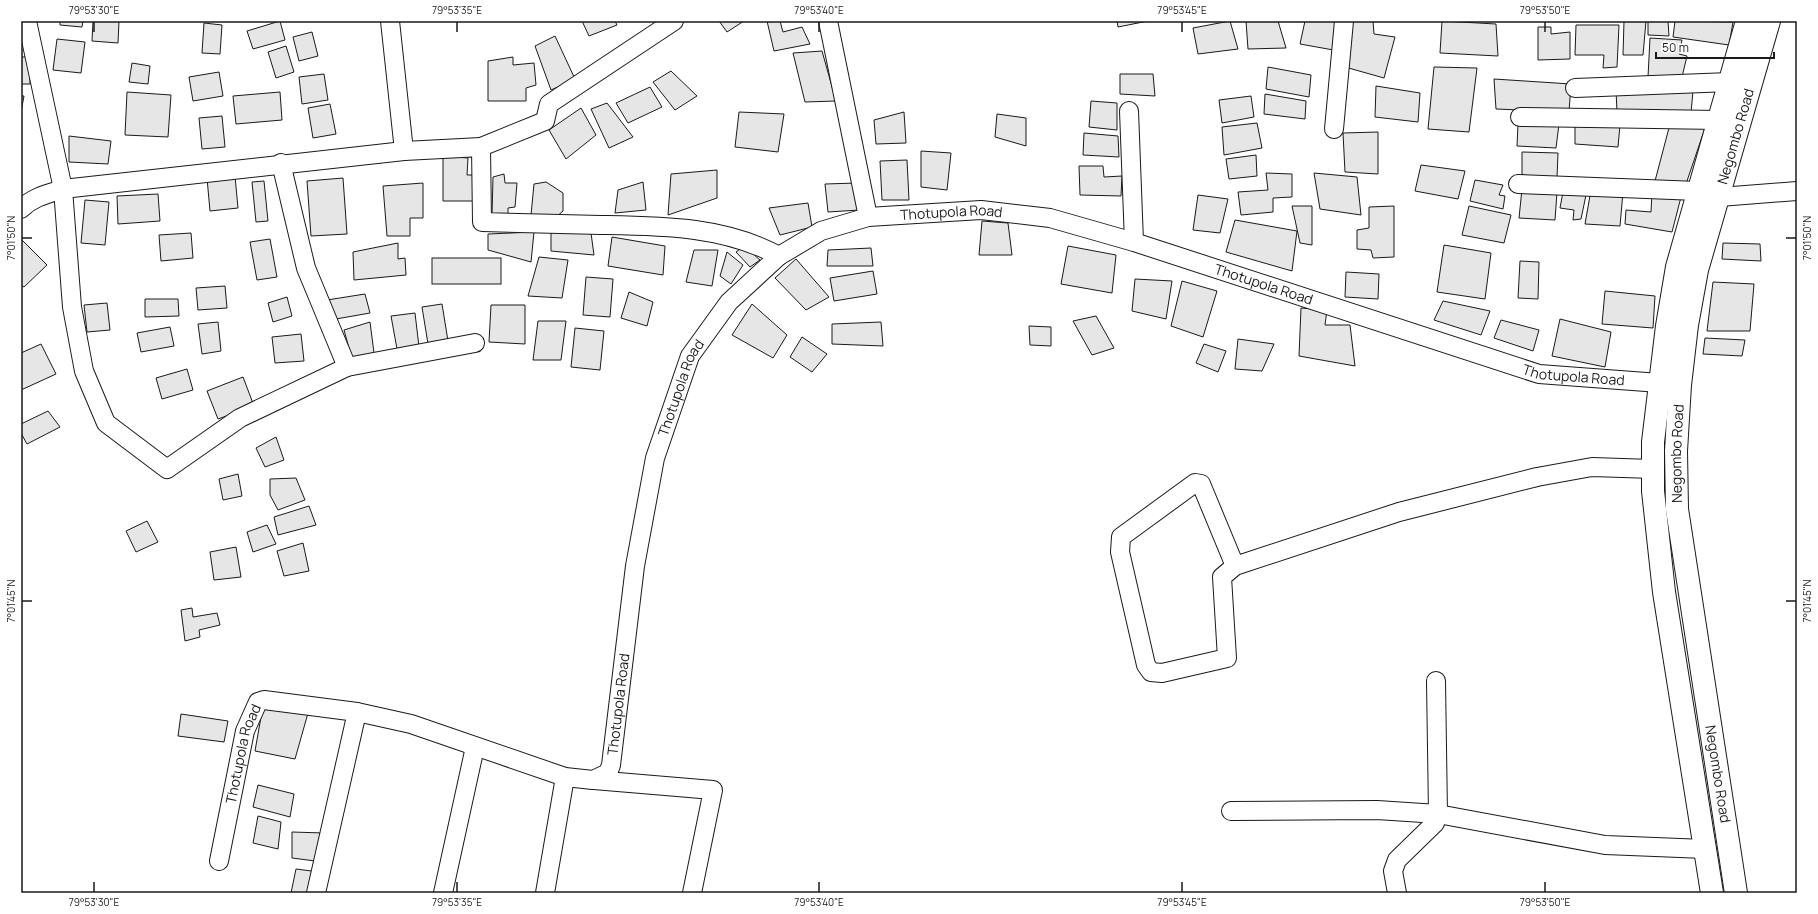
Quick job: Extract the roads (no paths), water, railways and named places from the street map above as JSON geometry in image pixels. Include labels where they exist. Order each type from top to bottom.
[{"type":"highway","name":"Negombo Road","points":[[1712,893],[1664,592],[1656,525],[1653,442],[1687,325],[1697,270],[1704,196],[1719,120],[1747,21]]},
{"type":"highway","name":"Negombo Road","points":[[1704,196],[1769,21]]},
{"type":"highway","name":"Negombo Road","points":[[1670,384],[1676,451],[1677,509],[1736,893]]},
{"type":"street","points":[[27,21],[63,189],[72,307],[84,371],[106,423],[167,469],[240,418],[347,367],[475,343]]},
{"type":"street","points":[[390,21],[404,151]]},
{"type":"street","points":[[21,209],[29,201],[41,195],[63,189],[281,163],[404,151],[481,147],[545,121],[549,104],[674,21]]},
{"type":"street","points":[[829,21],[868,217]]},
{"type":"street","points":[[1334,129],[1344,21]]},
{"type":"street","points":[[1575,88],[1730,82]]},
{"type":"street","points":[[1129,111],[1134,242]]},
{"type":"street","points":[[1520,117],[1719,120]]},
{"type":"street","points":[[481,147],[482,222],[655,226],[708,231],[758,244],[779,256]]},
{"type":"street","points":[[281,163],[306,268],[347,367]]},
{"type":"street","points":[[1518,184],[1704,196],[1797,191]]},
{"type":"street","name":"Thotupola Road","points":[[593,780],[608,773],[611,765],[635,566],[655,458],[690,356],[729,302],[779,256],[821,231],[868,217],[981,210],[1050,218],[1134,242],[1539,374],[1670,384]]},
{"type":"street","points":[[1235,566],[1201,484],[1196,483],[1121,537],[1120,552],[1146,665],[1151,672],[1162,673],[1227,658],[1222,576],[1235,566],[1399,512],[1537,477],[1592,467],[1653,469]]},
{"type":"street","points":[[1397,893],[1393,871],[1397,860],[1435,823],[1438,814],[1436,681]]},
{"type":"street","name":"Thotupola Road","points":[[219,861],[245,732],[258,702],[264,700],[356,712],[411,724],[565,778],[714,790],[692,893]]},
{"type":"street","points":[[316,893],[356,712]]},
{"type":"street","points":[[443,893],[475,747]]},
{"type":"street","points":[[545,893],[565,778]]},
{"type":"street","points":[[1231,811],[1377,810],[1438,814],[1605,845],[1705,849]]}]
